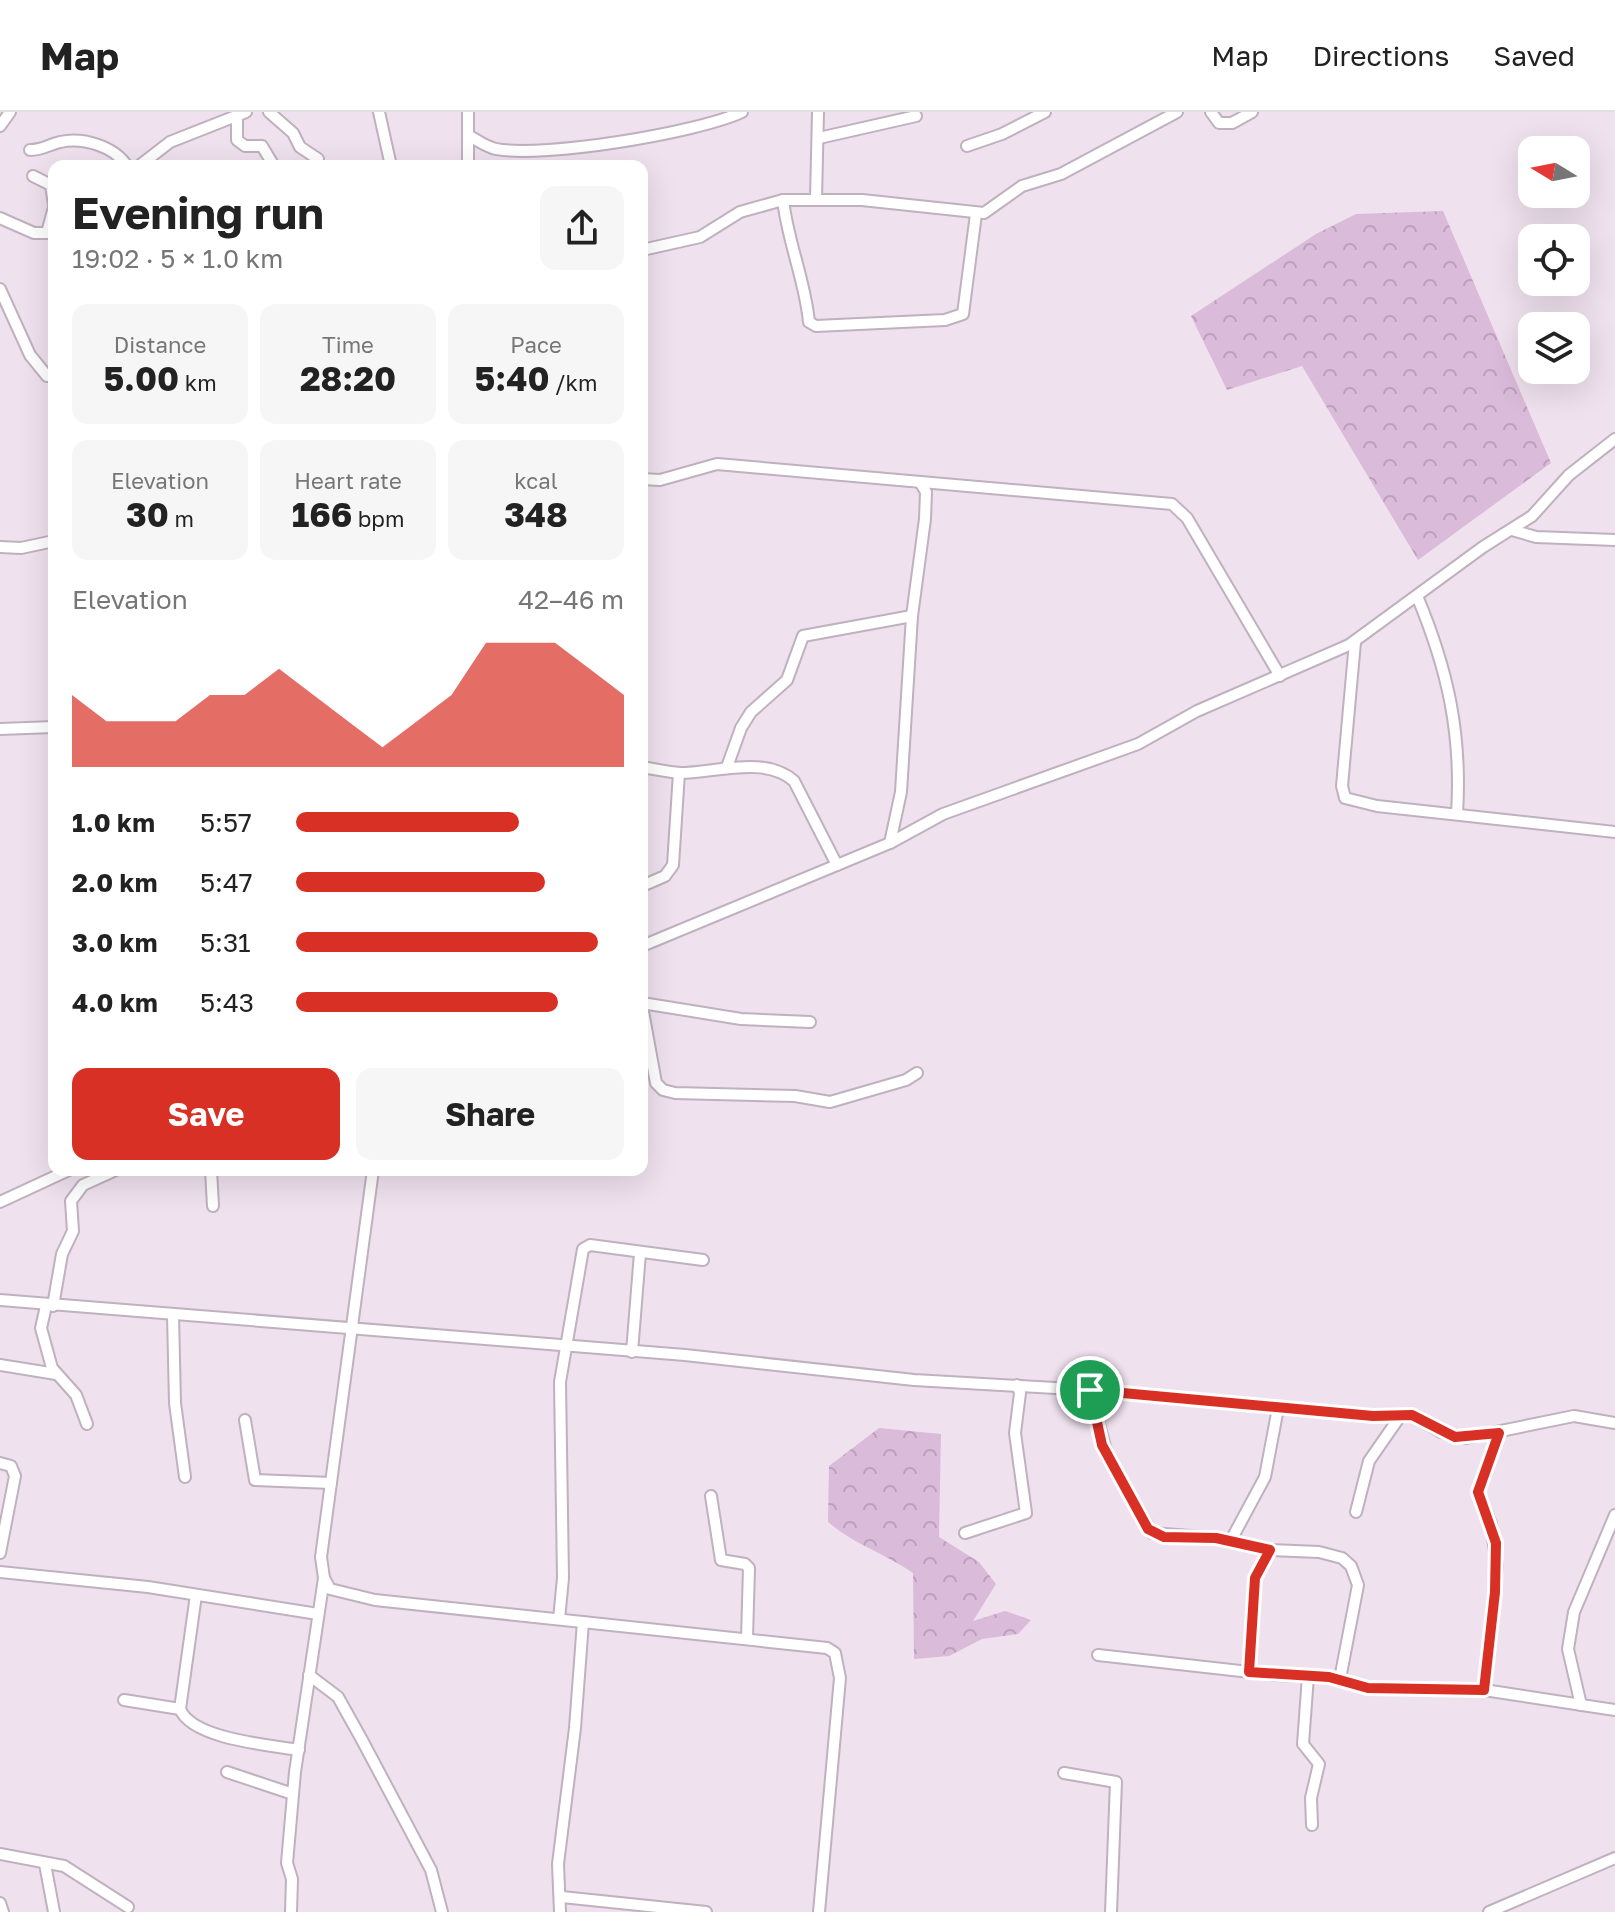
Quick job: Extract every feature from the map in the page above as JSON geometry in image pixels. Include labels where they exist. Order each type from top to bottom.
[{"type":"street","points":[[0,126],[10,112]]},
{"type":"street","points":[[269,112],[293,133],[300,147],[318,159]]},
{"type":"street","points":[[379,112],[390,160]]},
{"type":"street","points":[[468,112],[468,160]]},
{"type":"street","points":[[468,135],[496,149],[573,146],[681,131],[742,112]]},
{"type":"street","points":[[816,199],[818,112]]},
{"type":"street","points":[[967,146],[1002,134],[1045,112]]},
{"type":"street","points":[[648,249],[700,237],[740,212],[783,200],[862,200],[976,214],[990,209],[1022,186],[1061,174],[1177,112]]},
{"type":"street","points":[[1211,112],[1223,124],[1252,112]]},
{"type":"street","points":[[147,160],[170,142],[242,115]]},
{"type":"street","points":[[242,115],[237,140],[245,146],[262,146],[270,160]]},
{"type":"street","points":[[819,138],[916,116]]},
{"type":"street","points":[[30,150],[43,150],[61,142],[79,142],[110,148],[123,160]]},
{"type":"street","points":[[33,176],[48,184]]},
{"type":"street","points":[[783,200],[789,244],[801,277],[809,322],[816,326],[945,320],[963,314],[976,214]]},
{"type":"street","points":[[0,218],[34,233],[48,233]]},
{"type":"street","points":[[0,289],[30,355],[47,376]]},
{"type":"street","points":[[648,944],[890,843],[943,814],[1138,744],[1197,711],[1355,642],[1483,547],[1512,530],[1549,500],[1569,475],[1615,439]]},
{"type":"street","points":[[648,479],[660,480],[717,464],[1172,504],[1187,518],[1280,676]]},
{"type":"street","points":[[890,843],[901,792],[912,616],[926,500],[920,482]]},
{"type":"street","points":[[1512,530],[1536,537],[1615,540]]},
{"type":"street","points":[[0,547],[21,548],[48,542]]},
{"type":"street","points":[[1417,596],[1435,638],[1455,715],[1457,814]]},
{"type":"street","points":[[727,767],[741,728],[751,712],[787,680],[803,636],[912,616]]},
{"type":"street","points":[[1355,642],[1342,794],[1351,802],[1615,832]]},
{"type":"street","points":[[0,729],[48,727]]},
{"type":"street","points":[[648,768],[679,773],[727,767],[771,771],[790,778],[837,865]]},
{"type":"street","points":[[648,883],[665,876],[673,865],[679,773]]},
{"type":"street","points":[[648,1005],[741,1019],[810,1022]]},
{"type":"street","points":[[648,1038],[656,1083],[663,1090],[675,1093],[795,1096],[830,1102],[906,1080],[917,1073]]},
{"type":"street","points":[[0,1202],[56,1176]]},
{"type":"street","points":[[87,1424],[76,1395],[56,1374],[41,1332],[62,1254],[73,1231],[71,1201],[83,1185],[103,1176]]},
{"type":"street","points":[[211,1176],[213,1206]]},
{"type":"street","points":[[291,1912],[292,1879],[287,1863],[293,1794],[324,1578],[321,1557],[372,1176]]},
{"type":"street","points":[[559,1619],[563,1578],[558,1419],[583,1249],[590,1245],[703,1260]]},
{"type":"street","points":[[632,1352],[640,1253]]},
{"type":"street","points":[[0,1300],[632,1352],[914,1380],[1090,1390],[1373,1416],[1401,1415],[1417,1417],[1455,1437],[1499,1433],[1574,1416],[1615,1423]]},
{"type":"street","points":[[173,1315],[175,1403],[185,1477]]},
{"type":"street","points":[[0,1365],[56,1374]]},
{"type":"street","points":[[965,1533],[1026,1513],[1015,1433],[1020,1393],[1017,1385]]},
{"type":"street","points":[[1090,1390],[1102,1445],[1148,1529],[1164,1537],[1216,1538],[1270,1550],[1337,1555],[1355,1574],[1357,1594],[1340,1679]]},
{"type":"street","points":[[1230,1542],[1265,1477],[1278,1408]]},
{"type":"street","points":[[1356,1512],[1369,1461],[1401,1415]]},
{"type":"street","points":[[245,1420],[255,1480],[331,1483]]},
{"type":"street","points":[[1484,1690],[1493,1619],[1496,1543],[1478,1492],[1499,1433]]},
{"type":"street","points":[[0,1463],[11,1466],[15,1476],[0,1553]]},
{"type":"street","points":[[711,1496],[721,1560],[745,1564],[749,1568],[747,1638]]},
{"type":"street","points":[[1581,1705],[1568,1649],[1574,1612],[1615,1515]]},
{"type":"street","points":[[1249,1672],[1255,1578],[1270,1550]]},
{"type":"street","points":[[0,1572],[196,1595],[318,1614]]},
{"type":"street","points":[[324,1578],[330,1589],[351,1596],[747,1638],[827,1648],[835,1653],[840,1663],[819,1912]]},
{"type":"street","points":[[196,1595],[180,1709],[183,1717],[197,1727],[239,1741],[299,1750]]},
{"type":"street","points":[[560,1912],[562,1897],[558,1864],[575,1728],[583,1622]]},
{"type":"street","points":[[1098,1655],[1340,1679],[1368,1688],[1484,1690],[1615,1710]]},
{"type":"street","points":[[309,1675],[338,1697],[431,1870],[442,1912]]},
{"type":"street","points":[[1308,1676],[1303,1744],[1319,1764],[1311,1798],[1312,1825]]},
{"type":"street","points":[[124,1700],[180,1709]]},
{"type":"street","points":[[227,1772],[293,1794]]},
{"type":"street","points":[[1064,1773],[1116,1782],[1111,1912]]},
{"type":"street","points":[[0,1854],[64,1866],[128,1907]]},
{"type":"street","points":[[1489,1912],[1615,1858]]},
{"type":"street","points":[[45,1864],[54,1912]]},
{"type":"street","points":[[562,1897],[706,1912]]},
{"type":"street","points":[[0,1903],[3,1912]]},
{"type":"green space","points":[[1443,211],[1551,463],[1418,560],[1302,366],[1227,390],[1191,316],[1316,234],[1356,214]]},
{"type":"green space","points":[[879,1428],[941,1434],[939,1537],[979,1562],[996,1584],[973,1621],[1005,1611],[1031,1620],[1018,1634],[982,1639],[949,1656],[914,1659],[913,1573],[848,1537],[828,1522],[829,1466]]},
{"type":"route","points":[[1090,1390],[1290,1410],[1383,1417],[1407,1415],[1455,1437],[1483,1437],[1499,1433],[1478,1492],[1496,1543],[1497,1565],[1484,1690],[1368,1688],[1329,1677],[1249,1672],[1255,1616],[1255,1578],[1270,1550],[1216,1538],[1164,1537],[1152,1533],[1102,1445],[1090,1390]]}]
